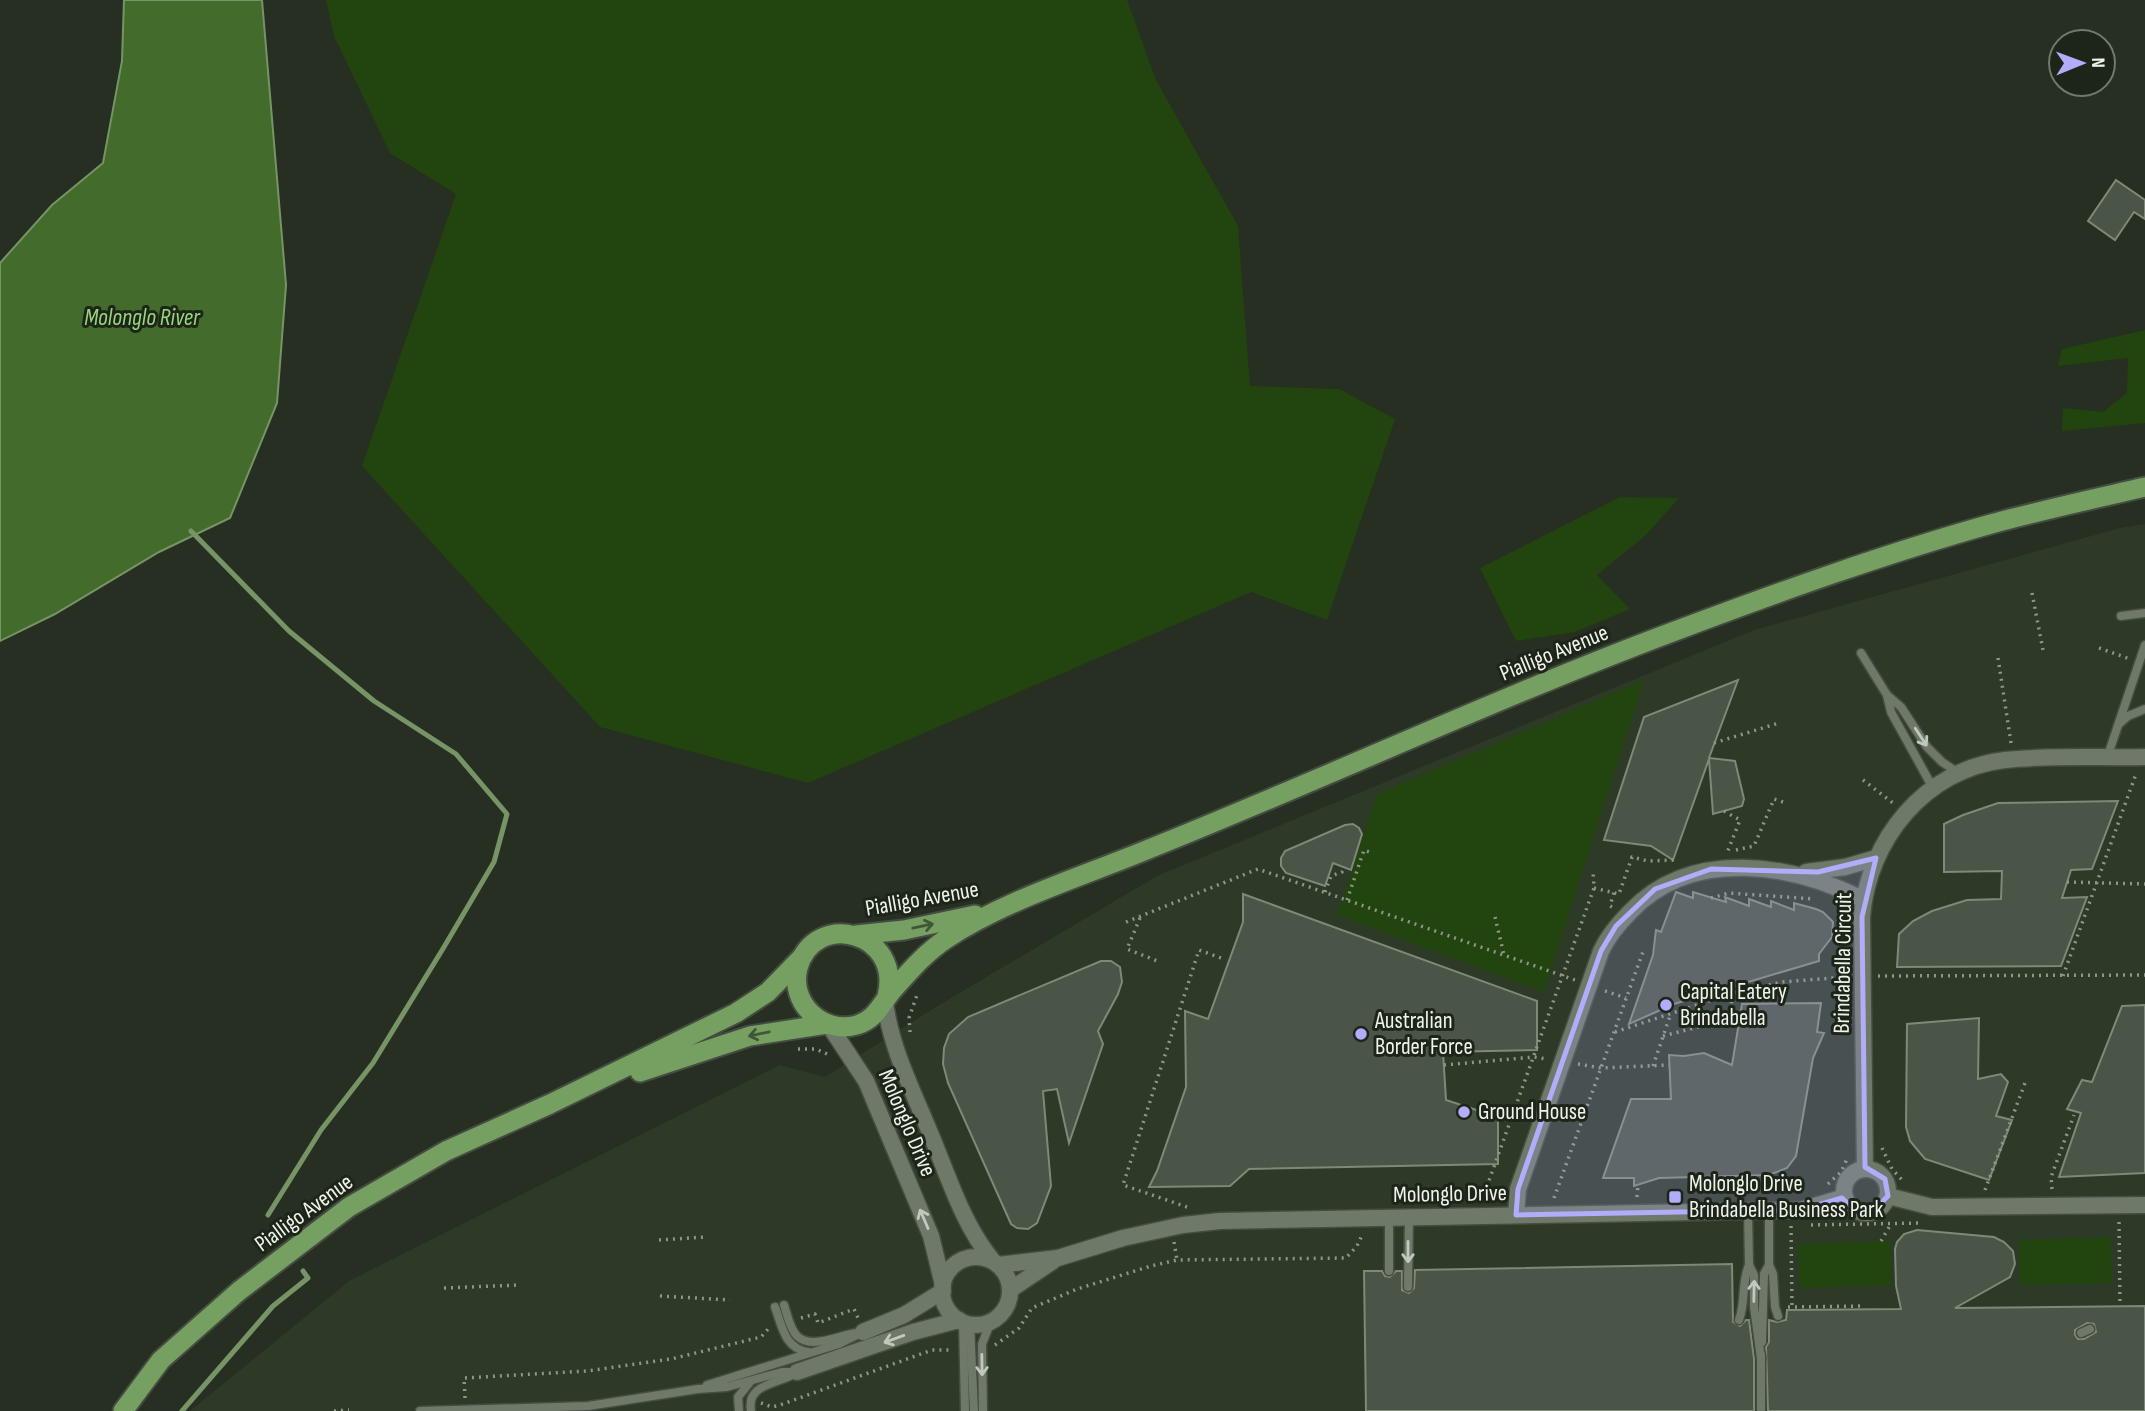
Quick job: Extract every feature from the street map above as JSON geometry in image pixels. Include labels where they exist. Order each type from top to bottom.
[{"type":"main road","name":"Pialligo Avenue","points":[[886,999],[935,946],[997,910],[1541,685],[1697,623],[1898,552],[1992,524],[2145,487]]},
{"type":"main road","name":"Pialligo Avenue","points":[[856,935],[904,930],[997,910]]},
{"type":"main road","points":[[856,935],[873,944],[885,959],[890,977],[886,999],[865,1022],[848,1027],[828,1024],[807,1009],[799,994],[798,969],[805,954],[811,946],[828,936],[856,935]]},
{"type":"main road","name":"Pialligo Avenue","points":[[123,1411],[161,1360],[239,1291],[349,1207],[446,1151],[550,1104],[744,1008],[776,985],[805,954]]},
{"type":"main road","name":"Pialligo Avenue","points":[[550,1104],[742,1038],[828,1024]]},
{"type":"street","name":"Brindabella Circuit","points":[[1865,1169],[1864,900],[1877,858],[1897,822],[1910,806],[1933,788],[1960,774],[2003,760],[2107,758],[2141,764]]},
{"type":"street","points":[[1516,1215],[1518,1189],[1589,986],[1606,941],[1628,914],[1655,889],[1685,875],[1711,869],[1739,868],[1793,873],[1830,870],[1877,858]]},
{"type":"street","points":[[1793,873],[1822,881],[1864,900]]},
{"type":"street","name":"Molonglo Drive","points":[[886,999],[890,1032],[903,1046],[965,1219],[981,1247],[996,1263],[1058,1258],[1123,1238],[1183,1225],[1220,1221],[1801,1210],[1845,1197]]},
{"type":"street","name":"Molonglo Drive","points":[[828,1024],[866,1081],[931,1236],[943,1288]]},
{"type":"street","points":[[1865,1169],[1879,1173],[1885,1179],[1888,1196],[1879,1209],[1863,1213],[1855,1210],[1845,1197],[1844,1191],[1847,1180],[1857,1171],[1865,1169]]},
{"type":"street","points":[[1888,1196],[1932,1207],[2145,1205]]},
{"type":"street","points":[[865,1340],[964,1322],[991,1321],[1005,1308],[1010,1290],[1004,1272],[996,1263],[983,1257],[962,1260],[946,1275],[943,1288],[945,1305],[964,1322]]},
{"type":"street","name":"Molonglo Drive","points":[[1010,1290],[1058,1258]]},
{"type":"street","points":[[797,1372],[865,1340],[943,1288]]},
{"type":"lane","points":[[2121,616],[2145,612]]},
{"type":"lane","points":[[2107,758],[2145,645]]},
{"type":"lane","points":[[1861,653],[1887,695],[1901,707],[1932,753],[1960,774]]},
{"type":"lane","points":[[1887,695],[1891,712],[1933,788]]},
{"type":"lane","points":[[2118,725],[2128,716],[2145,709]]},
{"type":"lane","points":[[1739,1320],[1744,1307],[1745,1275],[1749,1265],[1748,1211]]},
{"type":"lane","points":[[1769,1211],[1769,1265],[1773,1274],[1778,1316]]},
{"type":"lane","points":[[1408,1287],[1409,1217]]},
{"type":"lane","points":[[1389,1218],[1389,1271]]},
{"type":"lane","points":[[1749,1265],[1754,1275],[1754,1307],[1761,1359]]},
{"type":"lane","points":[[1761,1411],[1764,1274],[1769,1265]]},
{"type":"lane","points":[[780,1306],[788,1341],[796,1349],[817,1351]]},
{"type":"lane","points":[[983,1411],[982,1348],[991,1321]]},
{"type":"lane","points":[[964,1322],[965,1411]]},
{"type":"lane","points":[[964,1322],[974,1411]]},
{"type":"lane","points":[[785,1323],[796,1335],[813,1342],[865,1340]]},
{"type":"lane","points":[[698,1389],[817,1351],[865,1340]]},
{"type":"lane","points":[[421,1411],[588,1406],[727,1387],[782,1372],[797,1372]]},
{"type":"lane","points":[[750,1407],[752,1395],[758,1388],[784,1380],[797,1372]]},
{"type":"lane","points":[[739,1411],[738,1397],[755,1379]]},
{"type":"path","points":[[2032,593],[2043,650]]},
{"type":"path","points":[[2099,648],[2139,662]]},
{"type":"path","points":[[1998,657],[2012,748]]},
{"type":"path","points":[[1714,743],[1779,723]]},
{"type":"path","points":[[2063,976],[2141,764]]},
{"type":"path","points":[[1863,780],[1895,805],[1901,799]]},
{"type":"path","points":[[1753,856],[1754,846],[1774,799],[1786,803]]},
{"type":"path","points":[[1717,854],[1754,846]]},
{"type":"path","points":[[1347,900],[1364,850],[1372,853]]},
{"type":"path","points":[[1594,888],[1619,894],[1632,857],[1648,861],[1686,860]]},
{"type":"path","points":[[1325,892],[1331,876],[1335,876],[1343,868]]},
{"type":"path","points":[[1126,922],[1258,869],[1626,999]]},
{"type":"path","points":[[1482,1202],[1594,888],[1593,871]]},
{"type":"path","points":[[2067,882],[2145,884]]},
{"type":"path","points":[[1712,898],[1729,893],[1827,900]]},
{"type":"path","points":[[1140,917],[1127,949],[1160,962]]},
{"type":"path","points":[[1495,917],[1503,955]]},
{"type":"path","points":[[1553,1200],[1644,949]]},
{"type":"path","points":[[1189,1208],[1123,1185],[1199,950],[1221,958]]},
{"type":"path","points":[[1615,1032],[1733,993],[1782,982],[1863,976],[2145,975]]},
{"type":"path","points":[[903,1046],[915,997],[921,987]]},
{"type":"path","points":[[1663,1036],[1729,1019],[1733,993]]},
{"type":"path","points":[[1653,1066],[1671,1013]]},
{"type":"path","points":[[795,1049],[816,1049],[834,1057]]},
{"type":"path","points":[[1444,1065],[1534,1057]]},
{"type":"path","points":[[1601,1068],[1669,1065]]},
{"type":"path","points":[[1983,1196],[2025,1083]]},
{"type":"path","points":[[2052,1195],[2051,1177],[2074,1115]]},
{"type":"path","points":[[1880,1138],[1884,1155],[1892,1169],[1909,1185]]},
{"type":"path","points":[[1824,1188],[1841,1172],[1849,1156]]},
{"type":"path","points":[[1637,1199],[1638,1185]]},
{"type":"path","points":[[2119,1220],[2120,1306]]},
{"type":"path","points":[[1881,1241],[1891,1224]]},
{"type":"path","points":[[1791,1226],[1792,1307]]},
{"type":"path","points":[[982,1348],[993,1346],[1010,1336],[1019,1328],[1032,1308],[1106,1279],[1177,1260],[1346,1258],[1357,1246],[1363,1233]]},
{"type":"path","points":[[659,1240],[705,1237]]},
{"type":"path","points":[[444,1288],[519,1285]]},
{"type":"path","points":[[660,1296],[730,1300]]},
{"type":"path","points":[[1775,1307],[1864,1306]]},
{"type":"path","points":[[465,1410],[464,1378],[587,1370],[671,1359],[761,1337],[767,1328],[815,1314],[818,1323],[855,1309],[878,1371]]},
{"type":"path","points":[[750,1407],[757,1402],[770,1406],[780,1405],[932,1350],[963,1349]]},
{"type":"path","points":[[334,1411],[349,1410]]},
{"type":"highlighted area","points":[[1876,858],[1862,917],[1865,1167],[1885,1179],[1888,1196],[1871,1213],[1855,1210],[1842,1198],[1801,1210],[1516,1215],[1518,1189],[1601,951],[1616,926],[1655,889],[1711,869],[1818,872]]},
{"type":"shaded area","points":[[326,0],[1127,0],[1156,80],[1238,226],[1250,386],[1339,389],[1395,419],[1327,620],[1251,592],[808,783],[600,727],[362,466],[456,194],[390,153],[334,36]]},
{"type":"shaded area","points":[[2145,330],[2145,423],[2062,431],[2063,408],[2103,412],[2127,393],[2128,358],[2058,366],[2062,349]]},
{"type":"shaded area","points":[[1620,497],[1679,498],[1646,535],[1597,575],[1630,609],[1575,632],[1516,641],[1480,568]]},
{"type":"shaded area","points":[[2145,524],[2145,1411],[190,1411],[349,1281],[780,1065],[825,1077],[939,1005],[1157,876],[1754,630],[2120,528]]},
{"type":"shaded area","points":[[1644,680],[1544,992],[1337,915],[1377,794]]},
{"type":"shaded area","points":[[2111,1237],[2112,1283],[2020,1285],[2019,1240]]},
{"type":"shaded area","points":[[1890,1241],[1892,1285],[1800,1288],[1798,1244]]},
{"type":"water","name":"Molonglo River","points":[[124,0],[262,0],[286,285],[277,403],[230,518],[159,552],[55,614],[0,641],[0,263],[52,205],[103,163],[122,61]]},
{"type":"building","points":[[2116,180],[2145,200],[2145,219],[2134,212],[2115,240],[2088,221]]},
{"type":"building","points":[[1738,680],[1709,758],[1735,761],[1744,799],[1742,806],[1713,814],[1709,759],[1673,860],[1651,846],[1604,840],[1644,717]]},
{"type":"building","points":[[2118,801],[2092,869],[2071,870],[2062,898],[2087,897],[2061,966],[1897,967],[1899,934],[1913,921],[1932,911],[1967,900],[2001,899],[2002,871],[1944,872],[1944,824],[1998,803]]},
{"type":"building","points":[[1353,824],[1362,834],[1351,870],[1333,863],[1325,886],[1286,873],[1281,866],[1285,851]]},
{"type":"building","points":[[1676,892],[1693,898],[1693,892],[1726,902],[1725,897],[1749,906],[1749,899],[1771,907],[1771,901],[1794,910],[1794,903],[1816,909],[1833,922],[1832,937],[1819,954],[1819,961],[1674,1004],[1629,1024],[1653,955],[1656,930],[1661,932]]},
{"type":"building","name":"Australian Border Force","points":[[1243,894],[1537,1001],[1537,1050],[1443,1052],[1446,1100],[1498,1117],[1498,1164],[1249,1169],[1230,1186],[1149,1187],[1186,1087],[1185,1011],[1208,1019],[1243,922]]},
{"type":"building","points":[[1101,961],[1111,961],[1120,967],[1122,982],[1098,1031],[1103,1044],[1069,1143],[1057,1089],[1043,1091],[1051,1186],[1037,1223],[1028,1229],[1017,1228],[1011,1224],[948,1083],[943,1064],[944,1048],[949,1034],[968,1017]]},
{"type":"building","points":[[1821,1003],[1817,1032],[1824,1033],[1813,1058],[1796,1156],[1787,1168],[1769,1175],[1659,1178],[1634,1186],[1634,1178],[1603,1178],[1631,1099],[1671,1099],[1669,1055],[1704,1053],[1732,1065],[1742,1004]]},
{"type":"building","points":[[2145,1005],[2145,1173],[2059,1177],[2081,1113],[2067,1109],[2082,1080],[2092,1082],[2122,1006]]},
{"type":"building","points":[[1979,1018],[1978,1079],[2001,1074],[2008,1082],[1996,1116],[2012,1120],[1989,1180],[1925,1159],[1910,1141],[1906,1127],[1907,1024]]},
{"type":"building","points":[[1917,1230],[1994,1237],[2013,1251],[2015,1264],[2010,1277],[1955,1308],[2145,1306],[2145,1411],[1768,1411],[1766,1347],[1769,1342],[1769,1320],[1786,1320],[1787,1310],[1901,1309],[1896,1286],[1895,1249],[1904,1234]],"holes":[[[2087,1323],[2094,1324],[2096,1332],[2084,1339],[2078,1339],[2075,1335],[2075,1330]]]},
{"type":"building","points":[[1732,1264],[1733,1322],[1740,1326],[1749,1320],[1754,1359],[1754,1411],[1366,1411],[1364,1271],[1382,1271],[1385,1276],[1390,1277],[1396,1271],[1402,1271],[1402,1290],[1409,1293],[1414,1288],[1415,1270]]},
{"type":"waterway","points":[[191,531],[289,631],[374,701],[456,754],[507,814],[494,862],[444,947],[373,1063],[321,1130],[268,1215]]},
{"type":"waterway","points":[[182,1411],[273,1306],[308,1278],[303,1271]]},
{"type":"place","name":"Capital Eatery Brindabella","points":[[1666,1005]]},
{"type":"place","name":"Australian Border Force","points":[[1361,1034]]},
{"type":"place","name":"Ground House","points":[[1464,1112]]},
{"type":"place","name":"Molonglo Drive Brindabella Business Park","points":[[1675,1197]]}]
